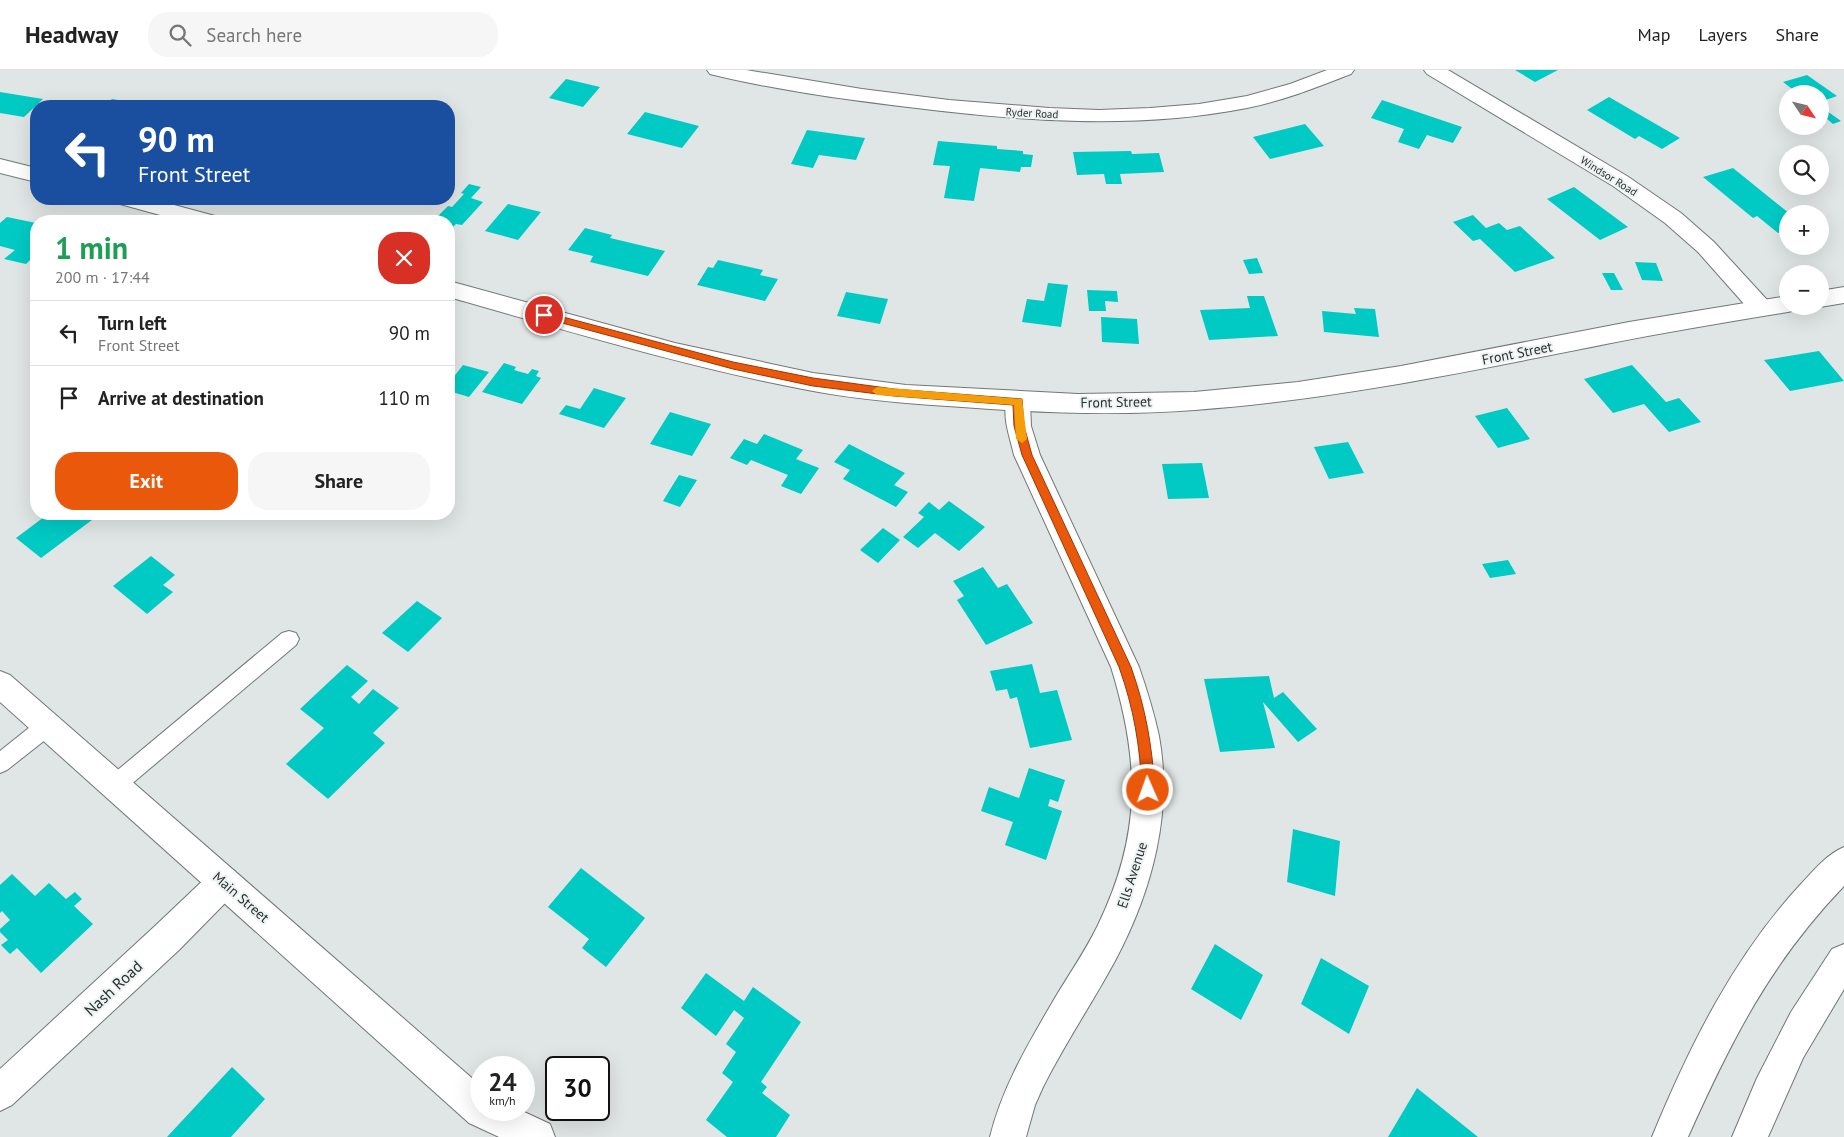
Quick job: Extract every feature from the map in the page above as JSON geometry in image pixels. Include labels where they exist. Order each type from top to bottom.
[{"type":"main road","name":"Ryder Road","points":[[717,70],[797,87],[921,103],[1005,112],[1096,116],[1174,114],[1232,106],[1280,95],[1344,70]]},
{"type":"main road","name":"Windsor Road","points":[[1434,70],[1620,182],[1673,218],[1706,247],[1762,308]]},
{"type":"main road","points":[[0,166],[30,174]]},
{"type":"main road","points":[[149,205],[185,215]]},
{"type":"main road","name":"Front Street","points":[[455,291],[638,341],[794,378],[878,391],[1018,402],[1120,403],[1190,401],[1330,387],[1461,364],[1637,329],[1779,305]]},
{"type":"main road","points":[[1829,298],[1844,295]]},
{"type":"main road","name":"Ells Avenue","points":[[1008,1137],[1024,1089],[1044,1050],[1108,939],[1124,904],[1139,862],[1145,837],[1149,806],[1146,744],[1135,694],[1125,667],[1027,455],[1019,426],[1018,402]]},
{"type":"main road","name":"Main Street","points":[[0,684],[470,1099]]},
{"type":"main road","points":[[1670,1137],[1710,1049],[1751,976],[1793,918],[1844,864]]},
{"type":"main road","name":"Nash Road","points":[[0,1093],[224,882]]},
{"type":"main road","points":[[1750,1137],[1776,1074],[1816,1001],[1844,961]]},
{"type":"main road","name":"Main Street","points":[[490,1121],[502,1137]]},
{"type":"main road","name":"Main Street","points":[[504,1121],[537,1137]]},
{"type":"lane","points":[[115,786],[289,639]]},
{"type":"lane","points":[[0,762],[47,726]]},
{"type":"building","points":[[1515,70],[1558,70],[1535,82]]},
{"type":"building","points":[[1807,75],[1821,85],[1787,85],[1783,82]]},
{"type":"building","points":[[566,79],[600,87],[583,107],[549,98]]},
{"type":"building","points":[[1829,90],[1837,96],[1829,99]]},
{"type":"building","points":[[0,92],[43,99],[30,100],[30,111],[24,117],[0,113]]},
{"type":"building","points":[[1609,97],[1680,138],[1662,149],[1639,136],[1635,139],[1587,110]]},
{"type":"building","points":[[1382,100],[1462,127],[1453,143],[1427,135],[1419,149],[1398,142],[1404,129],[1371,118]]},
{"type":"building","points":[[645,112],[699,126],[682,148],[627,134]]},
{"type":"building","points":[[1829,112],[1841,121],[1833,124],[1829,121]]},
{"type":"building","points":[[1305,124],[1324,146],[1270,159],[1253,137]]},
{"type":"building","points":[[807,130],[865,138],[856,160],[819,155],[813,168],[791,164]]},
{"type":"building","points":[[938,141],[997,146],[997,149],[1023,151],[1023,154],[1033,155],[1031,167],[1021,167],[1020,172],[980,168],[974,201],[944,198],[950,166],[933,165]]},
{"type":"building","points":[[1131,151],[1132,154],[1159,153],[1164,172],[1120,174],[1122,184],[1106,184],[1104,174],[1077,175],[1073,152]]},
{"type":"building","points":[[1733,168],[1779,205],[1779,233],[1757,216],[1753,218],[1703,177]]},
{"type":"building","points":[[469,184],[481,187],[471,198],[483,202],[462,225],[455,225],[455,215],[439,215],[448,206],[452,207],[455,205],[464,194],[461,193]]},
{"type":"building","points":[[1574,187],[1628,227],[1600,240],[1547,199]]},
{"type":"building","points":[[508,204],[541,212],[518,240],[485,231]]},
{"type":"building","points":[[1473,215],[1486,228],[1499,223],[1507,230],[1520,226],[1555,258],[1515,272],[1480,239],[1473,241],[1453,222]]},
{"type":"building","points":[[7,217],[30,222],[30,260],[26,264],[4,259],[15,250],[0,246],[0,223]]},
{"type":"building","points":[[585,228],[612,235],[610,238],[665,251],[648,276],[590,262],[593,256],[568,250]]},
{"type":"building","points":[[1257,258],[1263,273],[1249,274],[1243,260]]},
{"type":"building","points":[[718,260],[763,270],[760,275],[778,279],[765,301],[697,285],[708,267],[713,268]]},
{"type":"building","points":[[1635,262],[1656,263],[1663,281],[1642,280]]},
{"type":"building","points":[[1602,273],[1614,273],[1623,290],[1611,290]]},
{"type":"building","points":[[1048,283],[1068,285],[1061,327],[1022,322],[1027,299],[1044,301]]},
{"type":"building","points":[[1087,290],[1117,291],[1118,302],[1105,301],[1106,311],[1089,311]]},
{"type":"building","points":[[846,292],[888,299],[880,324],[837,316]]},
{"type":"building","points":[[1247,296],[1264,296],[1278,336],[1209,340],[1200,310],[1250,308]]},
{"type":"building","points":[[1354,308],[1375,309],[1379,337],[1324,332],[1322,311],[1356,314]]},
{"type":"building","points":[[1101,317],[1137,319],[1139,344],[1102,342]]},
{"type":"building","points":[[1819,351],[1844,381],[1790,391],[1764,360]]},
{"type":"building","points":[[504,363],[516,367],[514,370],[528,374],[532,369],[539,371],[536,376],[541,378],[522,404],[482,392]]},
{"type":"building","points":[[463,365],[489,372],[469,397],[455,393],[455,375]]},
{"type":"building","points":[[1632,365],[1666,402],[1679,398],[1701,422],[1669,432],[1644,404],[1613,413],[1584,379]]},
{"type":"building","points":[[594,388],[626,398],[604,428],[559,414],[566,405],[580,409]]},
{"type":"building","points":[[1507,408],[1530,439],[1498,448],[1475,416]]},
{"type":"building","points":[[670,412],[711,424],[692,456],[650,444]]},
{"type":"building","points":[[764,434],[803,450],[796,459],[819,468],[801,494],[781,486],[788,475],[751,460],[747,465],[730,458],[744,439],[757,444]]},
{"type":"building","points":[[1348,442],[1364,473],[1329,479],[1314,447]]},
{"type":"building","points":[[849,444],[905,473],[894,485],[908,492],[896,507],[843,479],[850,470],[834,462]]},
{"type":"building","points":[[1202,463],[1209,498],[1168,499],[1162,464]]},
{"type":"building","points":[[679,475],[697,480],[680,507],[663,501]]},
{"type":"building","points":[[949,501],[985,527],[959,551],[935,533],[918,548],[903,537],[924,517],[918,513],[929,502],[939,510]]},
{"type":"building","points":[[40,520],[92,520],[41,558],[16,538]]},
{"type":"building","points":[[883,528],[900,540],[878,563],[860,550]]},
{"type":"building","points":[[151,556],[175,575],[163,585],[173,592],[147,614],[113,586]]},
{"type":"building","points":[[1508,560],[1516,574],[1490,578],[1482,564]]},
{"type":"building","points":[[983,567],[998,588],[1007,584],[1033,623],[986,645],[957,600],[964,596],[953,581]]},
{"type":"building","points":[[417,601],[442,618],[408,652],[382,633]]},
{"type":"building","points":[[1032,664],[1040,693],[1057,690],[1072,740],[1030,748],[1017,697],[1010,699],[1007,689],[996,691],[990,671]]},
{"type":"building","points":[[347,665],[368,681],[351,697],[359,704],[373,689],[399,708],[373,733],[385,743],[328,799],[286,764],[324,728],[300,709]]},
{"type":"building","points":[[1269,676],[1274,698],[1283,692],[1317,729],[1298,742],[1263,702],[1275,748],[1220,752],[1204,679]]},
{"type":"building","points":[[1029,768],[1065,780],[1058,802],[1050,799],[1048,806],[1062,811],[1046,860],[1005,845],[1013,822],[981,811],[989,787],[1019,798]]},
{"type":"building","points":[[1293,829],[1340,841],[1335,896],[1287,882]]},
{"type":"building","points":[[581,868],[645,918],[606,967],[582,948],[589,939],[548,907]]},
{"type":"building","points":[[12,874],[35,896],[49,883],[66,899],[75,892],[82,899],[74,906],[93,924],[41,973],[17,948],[10,954],[1,945],[8,940],[0,932],[0,929],[10,920],[2,911],[0,913],[0,885]]},
{"type":"building","points":[[1215,944],[1263,975],[1241,1020],[1191,989]]},
{"type":"building","points":[[1321,958],[1369,986],[1349,1034],[1301,1004]]},
{"type":"building","points":[[706,973],[744,1001],[753,987],[801,1022],[761,1082],[767,1087],[762,1093],[790,1115],[776,1137],[727,1137],[706,1120],[733,1082],[722,1073],[736,1052],[726,1044],[744,1018],[734,1010],[716,1036],[681,1008]]},
{"type":"building","points":[[232,1067],[265,1099],[231,1137],[167,1137]]},
{"type":"building","points":[[1417,1088],[1478,1137],[1388,1137]]},
{"type":"slow traffic","points":[[877,391],[1018,402],[1019,426],[1022,439]]},
{"type":"route","points":[[544,315],[733,365],[813,382],[894,393],[1018,402],[1019,426],[1027,455],[1125,667],[1135,694],[1146,744],[1148,790]]}]
